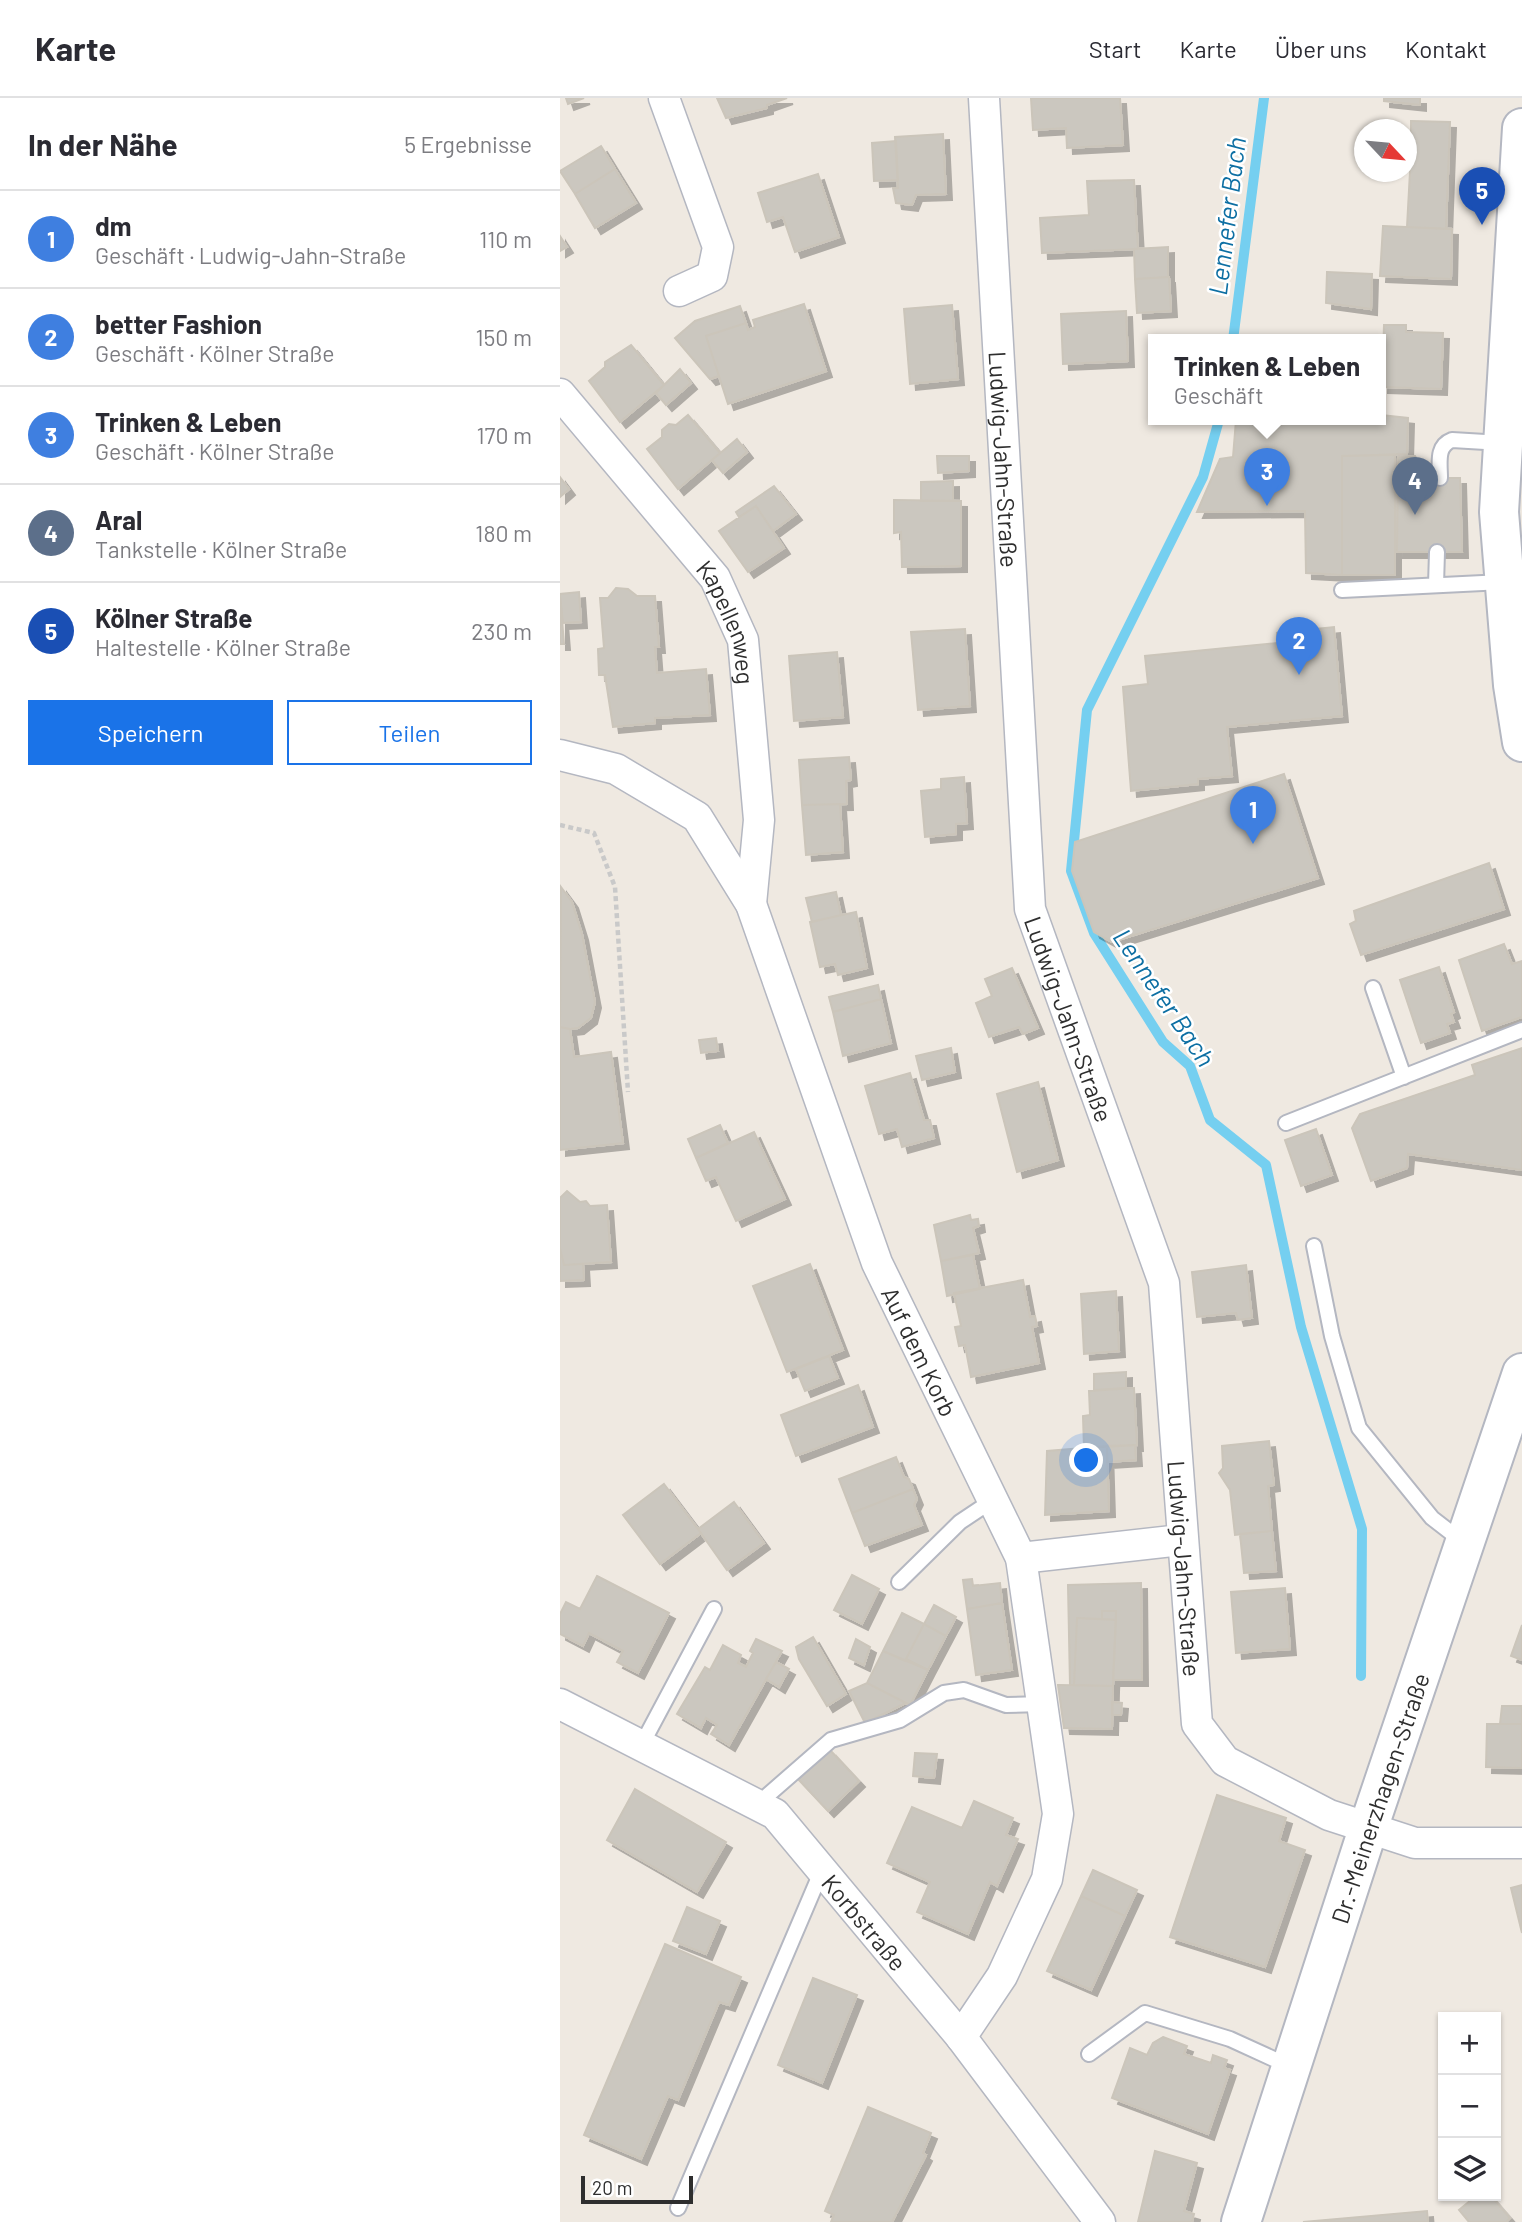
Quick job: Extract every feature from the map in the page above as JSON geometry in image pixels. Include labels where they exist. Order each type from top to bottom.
[{"type":"main road","points":[[1522,128],[1499,512],[1513,685],[1522,742]]},
{"type":"main road","name":"Dr.-Meinerzhagen-Straße","points":[[1241,2222],[1368,1829],[1522,1373]]},
{"type":"street","points":[[664,98],[718,247],[712,276],[678,291]]},
{"type":"street","name":"Ludwig-Jahn-Straße","points":[[984,98],[1030,909],[1164,1283],[1181,1540],[1197,1724],[1225,1761],[1329,1815],[1415,1843],[1522,1843]]},
{"type":"street","name":"Kapellenweg","points":[[560,394],[715,578],[743,640],[759,820],[751,904]]},
{"type":"street","name":"Auf dem Korb","points":[[560,755],[616,769],[697,817],[751,904],[877,1263],[1021,1558],[1058,1814],[1047,1880],[1002,1976],[961,2037]]},
{"type":"street","points":[[1021,1558],[1181,1540]]},
{"type":"street","name":"Korbstraße","points":[[560,1704],[775,1814],[961,2037],[1100,2222]]},
{"type":"lane","points":[[1440,478],[1440,450],[1444,443],[1452,440],[1503,443]]},
{"type":"lane","points":[[1436,585],[1437,552]]},
{"type":"lane","points":[[1342,590],[1505,582]]},
{"type":"lane","points":[[1373,988],[1404,1077]]},
{"type":"lane","points":[[1286,1123],[1522,1030]]},
{"type":"lane","points":[[1314,1246],[1332,1336],[1359,1429],[1432,1518],[1464,1543]]},
{"type":"lane","points":[[899,1582],[960,1522],[993,1500]]},
{"type":"lane","points":[[641,1746],[714,1609]]},
{"type":"lane","points":[[761,1807],[768,1795],[831,1740],[900,1720],[944,1693],[964,1690],[1006,1705],[1042,1704]]},
{"type":"lane","points":[[678,2208],[822,1870]]},
{"type":"lane","points":[[1089,2054],[1145,2014],[1230,2039],[1291,2068]]},
{"type":"path","points":[[560,825],[594,833],[615,887],[628,1092]]},
{"type":"building","points":[[566,98],[584,98],[568,104]]},
{"type":"building","points":[[717,98],[787,98],[767,105],[767,108],[726,118]]},
{"type":"building","points":[[1031,98],[1120,98],[1123,145],[1067,148],[1066,128],[1033,130]]},
{"type":"building","points":[[1384,98],[1420,98],[1420,105],[1384,101]]},
{"type":"building","points":[[1417,121],[1450,122],[1446,229],[1407,227],[1409,182],[1417,182]]},
{"type":"building","points":[[943,134],[946,194],[916,195],[912,205],[896,203],[893,188],[898,188],[895,137]]},
{"type":"building","points":[[896,141],[898,180],[874,181],[872,143]]},
{"type":"building","points":[[601,146],[615,169],[575,194],[560,171]]},
{"type":"building","points":[[615,169],[636,203],[595,228],[575,194]]},
{"type":"building","points":[[818,174],[839,237],[795,252],[783,217],[767,222],[758,193]]},
{"type":"building","points":[[1134,180],[1138,249],[1042,253],[1040,218],[1089,215],[1087,181]]},
{"type":"building","points":[[1383,226],[1452,229],[1451,279],[1380,276]]},
{"type":"building","points":[[560,236],[567,247],[560,251]]},
{"type":"building","points":[[1168,247],[1168,277],[1135,279],[1134,249]]},
{"type":"building","points":[[1327,272],[1372,274],[1371,309],[1326,303]]},
{"type":"building","points":[[1169,277],[1171,311],[1137,313],[1135,279]]},
{"type":"building","points":[[804,304],[826,371],[728,404],[706,336],[746,323],[748,330],[755,327],[753,320]]},
{"type":"building","points":[[952,305],[958,379],[910,384],[904,309]]},
{"type":"building","points":[[740,306],[746,323],[706,336],[719,376],[710,379],[675,338],[695,321]]},
{"type":"building","points":[[1126,311],[1128,361],[1063,364],[1061,314]]},
{"type":"building","points":[[1384,325],[1406,325],[1406,332],[1443,333],[1441,389],[1386,387],[1386,334],[1384,334]]},
{"type":"building","points":[[631,345],[664,385],[620,422],[589,381],[605,367],[605,362]]},
{"type":"building","points":[[680,369],[691,383],[666,405],[656,393]]},
{"type":"building","points":[[688,415],[720,453],[678,489],[647,449],[662,437],[662,430],[669,424],[676,425]]},
{"type":"building","points":[[1386,416],[1408,418],[1407,454],[1342,456],[1342,575],[1306,573],[1305,511],[1197,512],[1220,459],[1233,457],[1236,425],[1386,425]]},
{"type":"building","points":[[737,439],[747,452],[723,473],[712,460]]},
{"type":"building","points":[[1395,455],[1395,575],[1342,575],[1342,456]]},
{"type":"building","points":[[937,456],[969,456],[969,471],[938,473]]},
{"type":"building","points":[[1415,456],[1427,478],[1460,478],[1462,552],[1397,552],[1398,457]]},
{"type":"building","points":[[560,477],[569,489],[560,497]]},
{"type":"building","points":[[953,481],[953,501],[921,501],[921,482]]},
{"type":"building","points":[[774,486],[796,514],[773,531],[756,506],[739,517],[736,512]]},
{"type":"building","points":[[894,500],[961,501],[961,566],[902,567],[901,532],[894,533]]},
{"type":"building","points":[[756,506],[784,548],[748,572],[719,531]]},
{"type":"building","points":[[616,588],[628,589],[637,596],[655,596],[659,647],[655,647],[657,673],[706,669],[710,715],[655,718],[655,723],[613,727],[605,675],[599,675],[598,649],[604,648],[600,598],[608,598]]},
{"type":"building","points":[[579,592],[581,622],[563,623],[560,594]]},
{"type":"building","points":[[560,595],[564,644],[560,644]]},
{"type":"building","points":[[1334,627],[1342,716],[1227,727],[1232,776],[1198,779],[1198,784],[1131,791],[1123,687],[1148,684],[1145,656],[1278,643],[1277,633]]},
{"type":"building","points":[[965,629],[970,706],[918,710],[911,632]]},
{"type":"building","points":[[837,652],[843,717],[794,721],[789,656]]},
{"type":"building","points":[[849,757],[851,780],[846,781],[847,804],[802,805],[799,760]]},
{"type":"building","points":[[1284,774],[1318,878],[1112,942],[1094,932],[1072,871],[1075,842]]},
{"type":"building","points":[[964,777],[967,823],[956,824],[956,834],[925,837],[921,791],[941,789],[941,779]]},
{"type":"building","points":[[840,804],[843,852],[806,855],[802,805]]},
{"type":"building","points":[[1489,863],[1504,909],[1361,955],[1350,924],[1356,921],[1354,911]]},
{"type":"building","points":[[561,887],[572,902],[582,934],[595,1002],[591,1018],[578,1028],[570,1029],[560,1027]]},
{"type":"building","points":[[836,892],[841,915],[812,922],[806,898]]},
{"type":"building","points":[[856,912],[867,968],[838,975],[835,964],[820,967],[810,922]]},
{"type":"building","points":[[1504,944],[1512,964],[1522,961],[1522,1017],[1482,1031],[1459,960]]},
{"type":"building","points":[[1439,967],[1454,1012],[1451,1014],[1454,1022],[1447,1024],[1450,1033],[1421,1043],[1400,980]]},
{"type":"building","points":[[1012,968],[1038,1028],[1023,1034],[1019,1027],[989,1037],[976,1003],[992,996],[985,979]]},
{"type":"building","points":[[878,985],[881,999],[833,1012],[829,997]]},
{"type":"building","points":[[881,999],[891,1043],[843,1056],[833,1012]]},
{"type":"building","points":[[560,1027],[570,1029],[574,1057],[611,1052],[623,1143],[560,1150]]},
{"type":"building","points":[[716,1038],[718,1051],[701,1053],[699,1040]]},
{"type":"building","points":[[951,1048],[955,1072],[922,1080],[916,1056]]},
{"type":"building","points":[[1522,1048],[1522,1170],[1408,1154],[1407,1168],[1371,1181],[1352,1128],[1360,1114],[1475,1075],[1472,1065]]},
{"type":"building","points":[[910,1073],[924,1120],[930,1120],[934,1138],[902,1147],[897,1129],[879,1134],[865,1086]]},
{"type":"building","points":[[1038,1082],[1058,1160],[1017,1172],[997,1094]]},
{"type":"building","points":[[720,1125],[728,1143],[696,1158],[688,1139]]},
{"type":"building","points":[[1316,1129],[1332,1175],[1301,1186],[1285,1140]]},
{"type":"building","points":[[754,1132],[785,1199],[736,1221],[716,1177],[706,1181],[696,1158]]},
{"type":"building","points":[[567,1191],[580,1202],[586,1201],[590,1206],[607,1205],[611,1262],[564,1265],[560,1248],[560,1198]]},
{"type":"building","points":[[970,1215],[971,1220],[978,1219],[979,1226],[973,1228],[979,1253],[941,1261],[934,1225]]},
{"type":"building","points":[[560,1248],[564,1265],[583,1264],[584,1280],[560,1281]]},
{"type":"building","points":[[973,1255],[980,1289],[947,1296],[941,1261]]},
{"type":"building","points":[[810,1264],[843,1350],[787,1372],[753,1286]]},
{"type":"building","points":[[1246,1265],[1252,1318],[1238,1320],[1236,1313],[1197,1317],[1192,1272]]},
{"type":"building","points":[[1023,1280],[1030,1317],[1035,1316],[1037,1326],[1032,1327],[1039,1363],[971,1377],[965,1345],[959,1346],[955,1327],[961,1326],[954,1293]]},
{"type":"building","points":[[1116,1291],[1119,1351],[1084,1354],[1081,1294]]},
{"type":"building","points":[[829,1356],[838,1378],[805,1391],[796,1369]]},
{"type":"building","points":[[1126,1372],[1126,1388],[1094,1390],[1094,1374]]},
{"type":"building","points":[[858,1385],[873,1427],[796,1456],[781,1415]]},
{"type":"building","points":[[1134,1388],[1137,1445],[1084,1448],[1083,1416],[1090,1415],[1089,1391]]},
{"type":"building","points":[[1269,1441],[1274,1485],[1268,1486],[1272,1531],[1235,1535],[1230,1490],[1219,1473],[1223,1468],[1222,1446]]},
{"type":"building","points":[[1135,1445],[1136,1460],[1107,1462],[1107,1446]]},
{"type":"building","points":[[1107,1446],[1109,1511],[1045,1515],[1047,1451]]},
{"type":"building","points":[[896,1457],[904,1477],[909,1479],[913,1489],[852,1513],[839,1479]]},
{"type":"building","points":[[664,1484],[701,1533],[660,1564],[623,1515]]},
{"type":"building","points":[[913,1489],[917,1499],[914,1505],[922,1525],[865,1546],[852,1513]]},
{"type":"building","points":[[734,1502],[764,1543],[727,1570],[698,1529]]},
{"type":"building","points":[[1272,1531],[1276,1571],[1244,1573],[1240,1534]]},
{"type":"building","points":[[852,1575],[879,1589],[862,1624],[834,1610]]},
{"type":"building","points":[[597,1576],[669,1613],[638,1673],[617,1662],[623,1651],[589,1633],[583,1646],[560,1634],[560,1614],[566,1602],[580,1609]]},
{"type":"building","points":[[972,1579],[973,1586],[1000,1583],[1002,1603],[967,1609],[963,1580]]},
{"type":"building","points":[[1141,1583],[1142,1680],[1113,1680],[1116,1611],[1102,1611],[1102,1619],[1077,1618],[1074,1685],[1070,1685],[1068,1585]]},
{"type":"building","points":[[1285,1588],[1290,1649],[1236,1653],[1231,1592]]},
{"type":"building","points":[[1002,1603],[1012,1670],[976,1675],[967,1609]]},
{"type":"building","points":[[934,1605],[956,1617],[946,1636],[924,1624]]},
{"type":"building","points":[[1102,1611],[1116,1611],[1116,1620],[1102,1619]]},
{"type":"building","points":[[902,1613],[924,1624],[905,1661],[883,1651]]},
{"type":"building","points":[[1077,1618],[1116,1620],[1113,1686],[1074,1685]]},
{"type":"building","points":[[924,1624],[946,1636],[928,1670],[906,1659]]},
{"type":"building","points":[[1522,1625],[1522,1660],[1511,1656]]},
{"type":"building","points":[[813,1637],[846,1694],[827,1706],[799,1659],[796,1647]]},
{"type":"building","points":[[756,1639],[782,1651],[729,1745],[711,1734],[717,1725],[706,1718],[701,1728],[677,1714],[705,1667],[710,1670],[723,1645],[741,1655],[738,1663],[746,1667]]},
{"type":"building","points":[[856,1639],[870,1647],[864,1665],[849,1658]]},
{"type":"building","points":[[883,1651],[928,1670],[910,1705],[867,1683]]},
{"type":"building","points":[[776,1662],[789,1669],[779,1687],[766,1679]]},
{"type":"building","points":[[867,1683],[906,1703],[865,1723],[849,1691]]},
{"type":"building","points":[[1058,1685],[1113,1686],[1112,1729],[1064,1728]]},
{"type":"building","points":[[1112,1702],[1122,1703],[1121,1715],[1112,1715]]},
{"type":"building","points":[[1502,1706],[1522,1706],[1522,1724],[1500,1724]]},
{"type":"building","points":[[1487,1724],[1522,1724],[1522,1768],[1486,1767]]},
{"type":"building","points":[[830,1750],[859,1781],[828,1811],[798,1779]]},
{"type":"building","points":[[915,1753],[937,1754],[934,1778],[913,1776]]},
{"type":"building","points":[[635,1789],[726,1842],[697,1892],[607,1840]]},
{"type":"building","points":[[1217,1795],[1286,1818],[1279,1841],[1305,1850],[1265,1967],[1170,1937]]},
{"type":"building","points":[[974,1801],[1013,1818],[1006,1835],[1018,1839],[997,1886],[990,1882],[968,1934],[917,1912],[930,1882],[887,1863],[912,1807],[962,1828]]},
{"type":"building","points":[[1093,1870],[1137,1890],[1125,1916],[1081,1896]]},
{"type":"building","points":[[1522,1885],[1522,1933],[1511,1888]]},
{"type":"building","points":[[1081,1896],[1125,1916],[1091,1990],[1047,1971]]},
{"type":"building","points":[[687,1907],[720,1921],[706,1954],[673,1941]]},
{"type":"building","points":[[665,1944],[741,1977],[729,2005],[719,2002],[678,2100],[668,2096],[641,2159],[584,2135]]},
{"type":"building","points":[[813,1978],[857,1995],[822,2083],[778,2065]]},
{"type":"building","points":[[1163,2037],[1187,2046],[1184,2054],[1211,2063],[1213,2055],[1227,2060],[1224,2068],[1230,2070],[1208,2134],[1112,2098],[1130,2048],[1147,2055],[1153,2043]]},
{"type":"building","points":[[868,2107],[931,2133],[923,2153],[926,2155],[892,2222],[831,2222],[834,2215],[825,2211]]},
{"type":"building","points":[[1155,2151],[1197,2163],[1184,2211],[1194,2214],[1192,2222],[1138,2222]]},
{"type":"building","points":[[1470,2201],[1495,2201],[1510,2218],[1506,2222],[1469,2222],[1459,2210]]},
{"type":"building","points":[[1427,2211],[1428,2222],[1303,2222]]},
{"type":"waterway","name":"Lennefer Bach","points":[[1234,334],[1264,98]]},
{"type":"waterway","name":"Lennefer Bach","points":[[1218,425],[1203,477],[1087,710],[1071,871],[1094,933],[1163,1042],[1190,1066],[1210,1120],[1266,1165],[1301,1327],[1362,1529],[1361,1676]]},
{"type":"place","name":"Kölner Straße","points":[[1482,225]]},
{"type":"place","name":"Trinken & Leben","points":[[1267,506]]},
{"type":"place","name":"Aral","points":[[1415,515]]},
{"type":"place","name":"better Fashion","points":[[1299,675]]},
{"type":"place","name":"dm","points":[[1253,844]]}]
